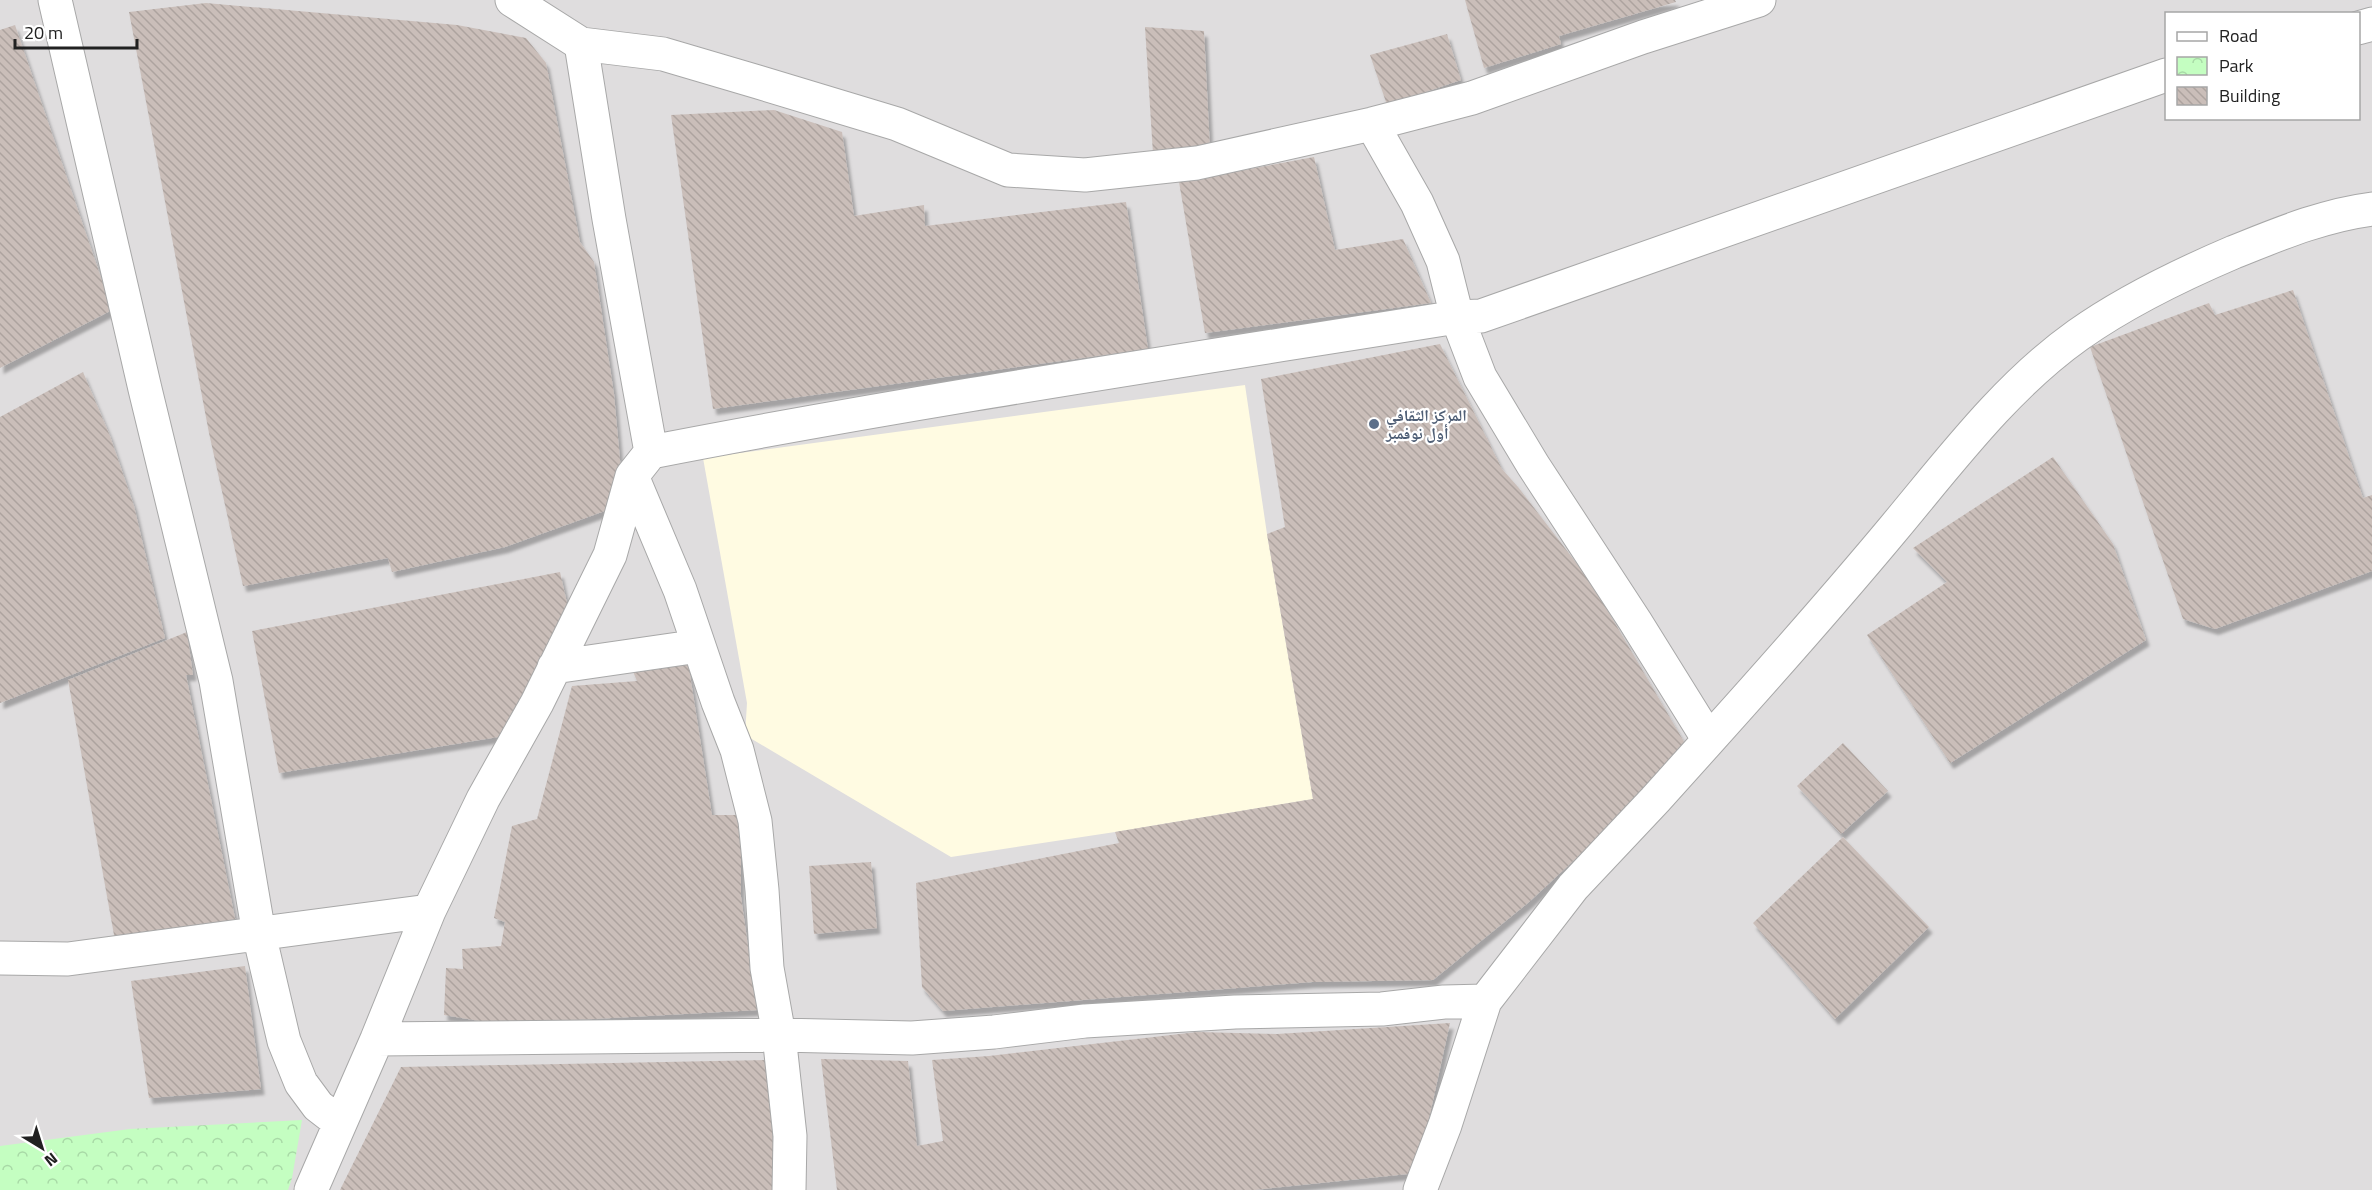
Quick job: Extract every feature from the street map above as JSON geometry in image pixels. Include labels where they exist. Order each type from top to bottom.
[{"type":"street","points":[[55,0],[145,389],[216,681],[260,934],[284,1041],[301,1083],[318,1106],[340,1124]]},
{"type":"street","points":[[512,0],[581,44],[663,54],[758,82],[897,124],[1008,170],[1085,175],[1197,163],[1372,124],[1472,98],[1643,37],[1759,0]]},
{"type":"street","points":[[581,44],[609,219],[642,464],[680,590],[737,750],[755,821],[767,968],[779,1035],[790,1136],[789,1190]]},
{"type":"street","points":[[642,464],[765,430],[1457,317],[1481,316],[2165,75]]},
{"type":"street","points":[[1372,124],[1417,203],[1443,261],[1457,317],[1480,377],[1533,465],[1635,621],[1709,740]]},
{"type":"street","points":[[1420,1190],[1445,1125],[1485,1001],[1573,887],[1808,631],[2013,390],[2076,336],[2124,305],[2205,265],[2284,231],[2346,212],[2372,209]]},
{"type":"street","points":[[310,1190],[377,1039],[429,911],[483,800],[537,703],[610,555],[642,464]]},
{"type":"street","points":[[554,667],[699,646]]},
{"type":"street","points":[[0,958],[68,959],[429,911]]},
{"type":"street","points":[[377,1039],[779,1035],[912,1038],[994,1032],[1085,1021],[1235,1012],[1382,1009],[1444,1002],[1485,1001]]},
{"type":"shaded area","points":[[0,0],[2372,0],[2372,1190],[0,1190]]},
{"type":"shaded area","points":[[1245,385],[1267,534],[1313,799],[951,857],[745,735],[747,703],[703,458]]},
{"type":"green space","points":[[302,1120],[288,1190],[0,1190],[0,1146],[130,1129]]},
{"type":"building","points":[[1465,0],[1675,0],[1676,2],[1559,36],[1561,44],[1484,68]]},
{"type":"building","points":[[206,3],[457,25],[526,38],[546,63],[580,242],[594,262],[614,394],[624,504],[505,547],[392,572],[388,558],[243,586],[209,433],[129,12]]},
{"type":"building","points":[[15,25],[112,310],[0,368],[0,30]]},
{"type":"building","points":[[1145,27],[1204,31],[1210,150],[1153,154]]},
{"type":"building","points":[[1447,34],[1461,80],[1387,105],[1370,55]]},
{"type":"building","points":[[774,110],[842,132],[854,216],[924,205],[925,226],[1126,202],[1148,349],[713,409],[671,115]]},
{"type":"building","points":[[1314,157],[1335,250],[1403,239],[1431,303],[1205,333],[1179,182]]},
{"type":"building","points":[[2293,290],[2363,498],[2372,495],[2372,571],[2215,629],[2183,619],[2090,347],[2209,303],[2215,315]]},
{"type":"building","points":[[1440,344],[1502,469],[1591,582],[1690,752],[1529,902],[1433,980],[1312,982],[943,1011],[922,987],[916,883],[1119,843],[1115,832],[1313,799],[1267,534],[1285,527],[1261,379]]},
{"type":"building","points":[[83,372],[110,436],[134,506],[165,638],[0,703],[0,417]]},
{"type":"building","points":[[2053,457],[2113,544],[2146,640],[1950,763],[1867,635],[1947,582],[1913,548]]},
{"type":"building","points":[[560,572],[571,621],[510,735],[279,773],[252,631]]},
{"type":"building","points":[[187,632],[193,675],[186,675],[238,933],[116,946],[68,680]]},
{"type":"building","points":[[688,662],[712,815],[741,815],[741,897],[757,1010],[538,1022],[480,1021],[444,1015],[446,968],[463,969],[462,949],[501,946],[505,922],[494,918],[512,826],[537,819],[572,686],[637,681],[632,669]]},
{"type":"building","points":[[1843,743],[1888,791],[1841,834],[1797,786]]},
{"type":"building","points":[[1843,837],[1929,927],[1835,1019],[1753,923]]},
{"type":"building","points":[[871,862],[877,928],[814,934],[809,866]]},
{"type":"building","points":[[245,966],[261,1089],[149,1098],[131,981]]},
{"type":"building","points":[[1450,1023],[1417,1173],[1254,1190],[837,1190],[821,1059],[908,1061],[917,1146],[943,1141],[932,1060],[989,1056],[1197,1032],[1277,1034]]},
{"type":"building","points":[[769,1060],[775,1190],[340,1190],[401,1067]]},
{"type":"place","name":"المركز الثقافي أول نوفمبر","points":[[1374,424]]}]
